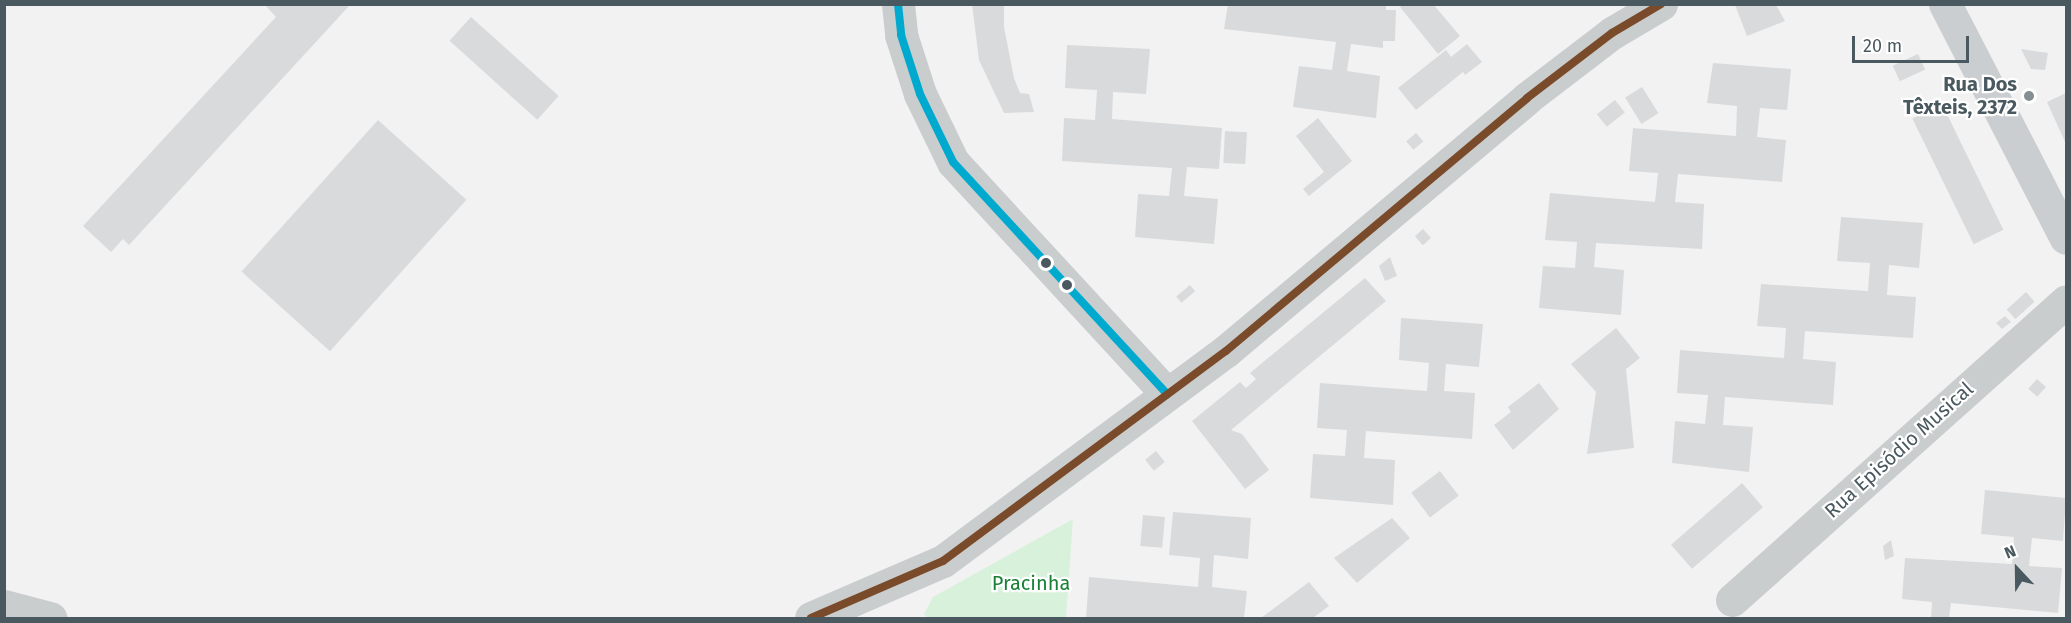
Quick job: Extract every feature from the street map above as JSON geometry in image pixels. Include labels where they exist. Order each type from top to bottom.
[{"type":"street","points":[[898,4],[901,35],[920,94],[953,162],[1167,394]]},
{"type":"street","points":[[811,618],[943,561],[1226,351],[1527,98],[1612,33],[1661,4]]},
{"type":"street","points":[[1945,4],[2067,238]]},
{"type":"street","name":"Rua Episódio Musical","points":[[1732,600],[2067,301]]},
{"type":"street","points":[[4,606],[50,618]]},
{"type":"green space","name":"Pracinha","points":[[1073,519],[1066,618],[928,618],[924,614],[933,597]]},
{"type":"building","points":[[264,4],[349,6],[129,245],[123,239],[111,252],[83,226],[276,17]]},
{"type":"building","points":[[972,4],[1004,4],[1004,27],[1014,78],[1020,93],[1029,94],[1034,112],[1004,113],[979,60]]},
{"type":"building","points":[[1228,4],[1386,4],[1386,10],[1396,10],[1395,41],[1383,41],[1383,48],[1351,44],[1347,71],[1380,76],[1376,118],[1293,107],[1299,66],[1332,70],[1336,42],[1224,29]]},
{"type":"building","points":[[1403,4],[1433,4],[1460,36],[1438,54],[1400,7]]},
{"type":"building","points":[[1735,5],[1776,5],[1785,21],[1747,36]]},
{"type":"building","points":[[471,17],[559,96],[537,120],[450,41]]},
{"type":"building","points":[[1467,44],[1482,62],[1465,75],[1463,72],[1416,110],[1398,88],[1446,50],[1451,57]]},
{"type":"building","points":[[1067,45],[1150,49],[1146,94],[1113,92],[1112,119],[1222,128],[1219,169],[1187,167],[1184,196],[1218,199],[1214,244],[1135,237],[1138,194],[1169,196],[1172,168],[1062,161],[1064,118],[1095,120],[1097,90],[1065,88]]},
{"type":"building","points":[[2021,49],[2048,53],[2045,70],[2031,69]]},
{"type":"building","points":[[1918,54],[1925,69],[1900,81],[1893,66]]},
{"type":"building","points":[[1713,63],[1791,69],[1787,110],[1760,108],[1757,137],[1786,140],[1782,182],[1678,174],[1675,202],[1704,204],[1702,249],[1596,243],[1594,267],[1624,270],[1621,315],[1539,308],[1543,266],[1575,268],[1577,242],[1545,240],[1550,193],[1655,202],[1658,173],[1629,171],[1633,128],[1736,136],[1737,106],[1707,103]]},
{"type":"building","points":[[1642,87],[1658,113],[1641,124],[1625,98]]},
{"type":"building","points":[[2066,93],[2066,144],[2047,102]]},
{"type":"building","points":[[1615,100],[1625,113],[1607,127],[1597,114]]},
{"type":"building","points":[[1942,104],[2003,230],[1974,244],[1912,118]]},
{"type":"building","points":[[1318,118],[1352,161],[1309,196],[1303,189],[1324,172],[1296,136]]},
{"type":"building","points":[[378,120],[466,200],[330,351],[241,272]]},
{"type":"building","points":[[1225,131],[1247,132],[1245,164],[1223,163]]},
{"type":"building","points":[[1416,133],[1423,141],[1413,150],[1406,142]]},
{"type":"building","points":[[1841,217],[1923,223],[1919,268],[1889,265],[1887,295],[1916,297],[1913,338],[1805,331],[1803,359],[1836,362],[1833,405],[1725,397],[1723,425],[1753,427],[1749,472],[1672,463],[1675,421],[1705,424],[1708,395],[1677,393],[1680,350],[1784,358],[1786,328],[1757,326],[1761,284],[1868,291],[1870,263],[1837,261]]},
{"type":"building","points":[[1423,229],[1431,238],[1423,245],[1415,236]]},
{"type":"building","points":[[1390,257],[1397,276],[1385,281],[1379,266]]},
{"type":"building","points":[[1365,278],[1386,301],[1231,430],[1242,434],[1269,470],[1245,489],[1192,421],[1240,382],[1246,388],[1256,379],[1250,373]]},
{"type":"building","points":[[1190,285],[1195,291],[1181,303],[1176,297]]},
{"type":"building","points":[[2026,292],[2035,302],[2015,319],[2007,309]]},
{"type":"building","points":[[2005,316],[2011,322],[2002,329],[1996,323]]},
{"type":"building","points":[[1401,318],[1483,324],[1479,367],[1446,364],[1444,391],[1475,393],[1472,439],[1366,431],[1364,458],[1395,460],[1393,505],[1310,498],[1313,454],[1345,456],[1347,430],[1317,428],[1320,383],[1427,391],[1429,363],[1399,360]]},
{"type":"building","points":[[1616,328],[1640,358],[1626,369],[1634,448],[1587,454],[1596,392],[1571,364]]},
{"type":"building","points":[[2037,379],[2046,387],[2037,397],[2028,389]]},
{"type":"building","points":[[1539,383],[1559,409],[1513,450],[1494,425],[1511,412],[1508,407]]},
{"type":"building","points":[[1156,451],[1165,462],[1154,471],[1145,460]]},
{"type":"building","points":[[1440,471],[1459,496],[1430,517],[1411,493]]},
{"type":"building","points":[[1742,483],[1763,507],[1692,569],[1671,545]]},
{"type":"building","points":[[1985,490],[2066,498],[2063,541],[2032,538],[2029,566],[2062,568],[2058,613],[1951,603],[1949,618],[1931,618],[1932,602],[1902,599],[1905,558],[2012,564],[2014,537],[1981,534]]},
{"type":"building","points":[[1173,512],[1251,518],[1248,559],[1214,555],[1212,587],[1247,591],[1244,618],[1086,618],[1089,577],[1198,587],[1200,558],[1169,555]]},
{"type":"building","points":[[1143,515],[1165,517],[1162,548],[1140,546]]},
{"type":"building","points":[[1392,518],[1410,538],[1357,583],[1334,558]]},
{"type":"building","points":[[1891,540],[1894,556],[1885,560],[1883,546]]},
{"type":"building","points":[[1309,582],[1329,606],[1313,618],[1261,618]]},
{"type":"transit line","points":[[898,4],[901,35],[920,94],[953,162],[1167,394]]},
{"type":"transit line","points":[[811,618],[943,561],[1226,351],[1527,98],[1612,33],[1661,4]]},
{"type":"place","name":"Rua Dos Têxteis, 2372","points":[[2029,96]]}]
